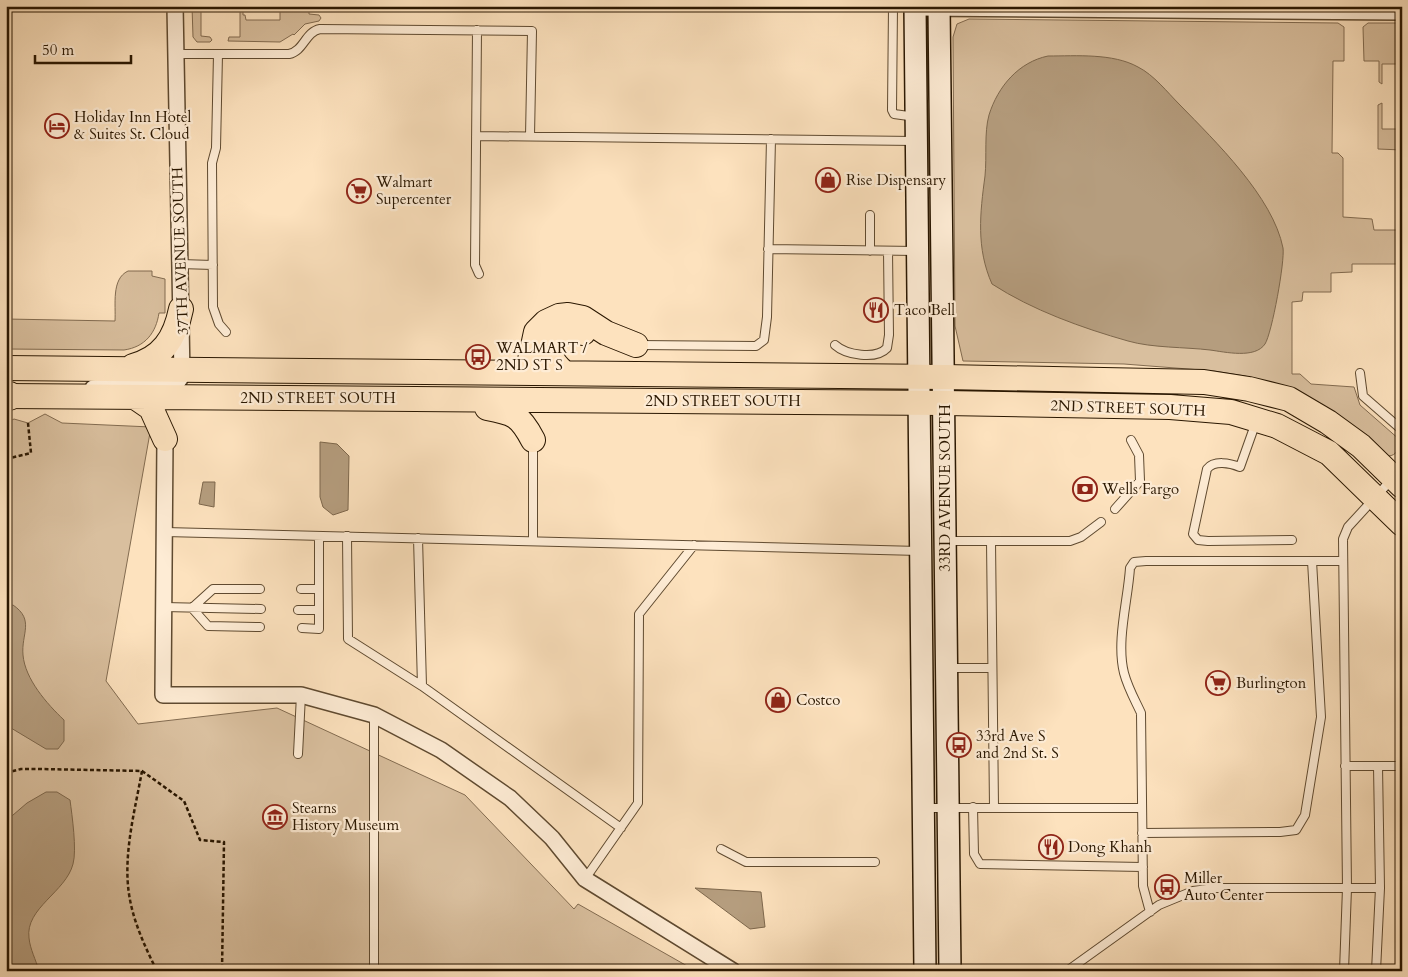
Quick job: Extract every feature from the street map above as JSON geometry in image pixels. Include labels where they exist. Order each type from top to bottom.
[{"type":"main road","name":"33RD AVENUE SOUTH","points":[[915,7],[925,971]]},
{"type":"main road","name":"33RD AVENUE SOUTH","points":[[939,7],[945,377],[950,971]]},
{"type":"main road","points":[[123,369],[151,360],[159,354],[175,331],[181,309]]},
{"type":"main road","points":[[517,373],[529,365],[534,338],[540,327],[559,316],[568,315],[583,318],[606,333],[636,345]]},
{"type":"main road","points":[[565,373],[555,366],[550,349],[552,339],[560,331],[583,332],[600,342],[636,345]]},
{"type":"main road","name":"2ND STREET SOUTH","points":[[6,368],[945,377],[1204,382],[1248,389],[1289,399],[1328,422],[1361,446],[1399,478]]},
{"type":"main road","name":"2ND STREET SOUTH","points":[[7,396],[945,403],[1170,407],[1231,412],[1277,426],[1329,453],[1402,524]]},
{"type":"main road","points":[[135,396],[151,408],[165,439]]},
{"type":"main road","points":[[165,439],[173,415],[180,405],[191,397]]},
{"type":"main road","points":[[451,399],[515,415],[524,423],[533,440]]},
{"type":"main road","points":[[533,440],[544,415],[551,408],[570,400]]},
{"type":"street","name":"37TH AVENUE SOUTH","points":[[175,6],[184,370]]},
{"type":"street","points":[[915,7],[1323,9],[1402,12]]},
{"type":"street","points":[[67,396],[114,385],[176,383],[181,380],[184,370]]},
{"type":"street","points":[[165,439],[163,695],[301,695],[374,715],[441,750],[510,798],[552,838],[585,879],[733,971]]},
{"type":"lane","points":[[893,6],[892,110],[894,114],[900,116],[917,117]]},
{"type":"lane","points":[[175,54],[293,53],[312,32],[320,28],[532,31],[530,136]]},
{"type":"lane","points":[[477,30],[475,265],[479,274]]},
{"type":"lane","points":[[218,54],[216,148],[212,163],[213,307],[218,324],[226,332]]},
{"type":"lane","points":[[476,136],[917,141]]},
{"type":"lane","points":[[636,345],[761,344],[764,340],[767,317],[770,139]]},
{"type":"lane","points":[[870,215],[870,251]]},
{"type":"lane","points":[[768,250],[918,251]]},
{"type":"lane","points":[[836,345],[841,350],[854,353],[878,353],[887,348],[889,335],[888,251]]},
{"type":"lane","points":[[180,264],[213,265]]},
{"type":"lane","points":[[1360,373],[1363,396],[1402,430]]},
{"type":"lane","points":[[1256,420],[1240,466],[1216,464],[1210,465],[1206,469],[1193,527],[1194,537],[1208,541],[1292,540]]},
{"type":"lane","points":[[533,440],[533,541]]},
{"type":"lane","points":[[1114,508],[1140,481],[1139,454],[1131,440]]},
{"type":"lane","points":[[1344,971],[1347,888],[1344,533],[1359,513],[1399,478]]},
{"type":"lane","points":[[945,541],[1064,542],[1076,540],[1100,522]]},
{"type":"lane","points":[[165,532],[921,551]]},
{"type":"lane","points":[[302,628],[319,629],[319,536]]},
{"type":"lane","points":[[347,536],[348,639],[422,686],[621,828]]},
{"type":"lane","points":[[418,538],[422,686]]},
{"type":"lane","points":[[991,541],[994,807]]},
{"type":"lane","points":[[585,879],[638,803],[639,614],[694,545]]},
{"type":"lane","points":[[1150,912],[1143,886],[1141,713],[1131,693],[1124,672],[1123,618],[1130,568],[1134,562],[1146,560],[1343,561]]},
{"type":"lane","points":[[1142,834],[1280,832],[1296,830],[1301,824],[1311,780],[1321,706],[1312,561]]},
{"type":"lane","points":[[192,608],[213,589],[260,589]]},
{"type":"lane","points":[[301,589],[319,589]]},
{"type":"lane","points":[[164,607],[261,609]]},
{"type":"lane","points":[[192,608],[208,626],[260,627]]},
{"type":"lane","points":[[298,610],[319,610]]},
{"type":"lane","points":[[946,668],[992,668]]},
{"type":"lane","points":[[298,754],[301,695]]},
{"type":"lane","points":[[374,715],[374,971]]},
{"type":"lane","points":[[1345,766],[1402,766]]},
{"type":"lane","points":[[1376,971],[1380,888],[1378,766]]},
{"type":"lane","points":[[973,807],[974,854],[980,864],[1143,867]]},
{"type":"lane","points":[[924,808],[1141,808]]},
{"type":"lane","points":[[721,849],[746,862],[875,862]]},
{"type":"lane","points":[[1062,971],[1150,912],[1184,895],[1202,890],[1380,888]]},
{"type":"path","points":[[6,459],[31,453],[28,423]]},
{"type":"path","points":[[6,773],[42,769],[142,771],[184,801],[200,840],[224,842],[222,971]]},
{"type":"path","points":[[142,771],[128,864],[129,894],[137,926],[156,971]]},
{"type":"shaded area","points":[[192,6],[201,6],[201,36],[210,37],[212,40],[210,42],[197,42],[193,37]]},
{"type":"shaded area","points":[[240,6],[243,6],[243,15],[245,15],[246,20],[280,20],[280,6],[309,6],[309,14],[319,15],[321,18],[319,21],[305,24],[294,35],[280,42],[228,41],[229,37],[240,37]]},
{"type":"shaded area","points":[[969,19],[1338,23],[1344,27],[1344,61],[1333,61],[1332,153],[1338,153],[1343,158],[1343,217],[1372,219],[1374,230],[1402,230],[1402,264],[1352,264],[1352,272],[1331,273],[1331,292],[1303,292],[1302,301],[1292,302],[1292,374],[1300,374],[1311,384],[1354,387],[1360,405],[1400,440],[1396,453],[1388,456],[1362,433],[1265,381],[1245,376],[1214,371],[1124,364],[963,361],[955,326],[953,37],[957,24]]},
{"type":"shaded area","points":[[1368,23],[1402,23],[1402,64],[1382,64],[1382,84],[1379,82],[1379,61],[1364,61],[1363,27]]},
{"type":"shaded area","points":[[1048,56],[1106,57],[1117,59],[1144,70],[1209,135],[1255,190],[1268,209],[1283,248],[1282,267],[1274,312],[1268,337],[1260,349],[1247,353],[1231,353],[1128,341],[1040,310],[992,284],[983,257],[981,244],[981,217],[989,115],[998,94],[1011,77],[1028,64]]},
{"type":"shaded area","points":[[1382,103],[1382,129],[1402,129],[1402,150],[1378,149],[1378,105]]},
{"type":"shaded area","points":[[128,271],[152,271],[152,276],[165,279],[165,313],[159,313],[152,333],[138,346],[124,350],[6,349],[6,319],[115,321],[115,293],[119,280]]},
{"type":"shaded area","points":[[45,414],[62,423],[151,427],[106,681],[138,724],[277,708],[465,795],[574,909],[578,904],[696,971],[6,971],[6,423],[14,419],[28,423]]},
{"type":"shaded area","points":[[320,442],[337,444],[349,456],[348,510],[333,515],[323,507],[320,497]]},
{"type":"shaded area","points":[[203,482],[215,482],[214,507],[199,504]]},
{"type":"shaded area","points":[[13,605],[24,616],[26,628],[23,655],[28,673],[44,699],[64,720],[64,741],[58,749],[46,749],[6,725],[6,607]]},
{"type":"shaded area","points":[[46,792],[57,792],[70,800],[74,842],[73,864],[63,883],[39,909],[29,927],[29,938],[39,971],[6,971],[6,821],[27,803]]},
{"type":"shaded area","points":[[695,888],[761,892],[765,927],[750,929]]},
{"type":"place","name":"Holiday Inn Hotel & Suites St. Cloud","points":[[57,126]]},
{"type":"place","name":"Rise Dispensary","points":[[828,180]]},
{"type":"place","name":"Walmart Supercenter","points":[[359,191]]},
{"type":"place","name":"Taco Bell","points":[[876,310]]},
{"type":"place","name":"WALMART / 2ND ST S","points":[[478,357]]},
{"type":"place","name":"Wells Fargo","points":[[1085,489]]},
{"type":"place","name":"Burlington","points":[[1218,683]]},
{"type":"place","name":"Costco","points":[[778,700]]},
{"type":"place","name":"33rd Ave S and 2nd St. S","points":[[959,745]]},
{"type":"place","name":"Stearns History Museum","points":[[275,817]]},
{"type":"place","name":"Dong Khanh","points":[[1051,847]]},
{"type":"place","name":"Miller Auto Center","points":[[1167,887]]}]
